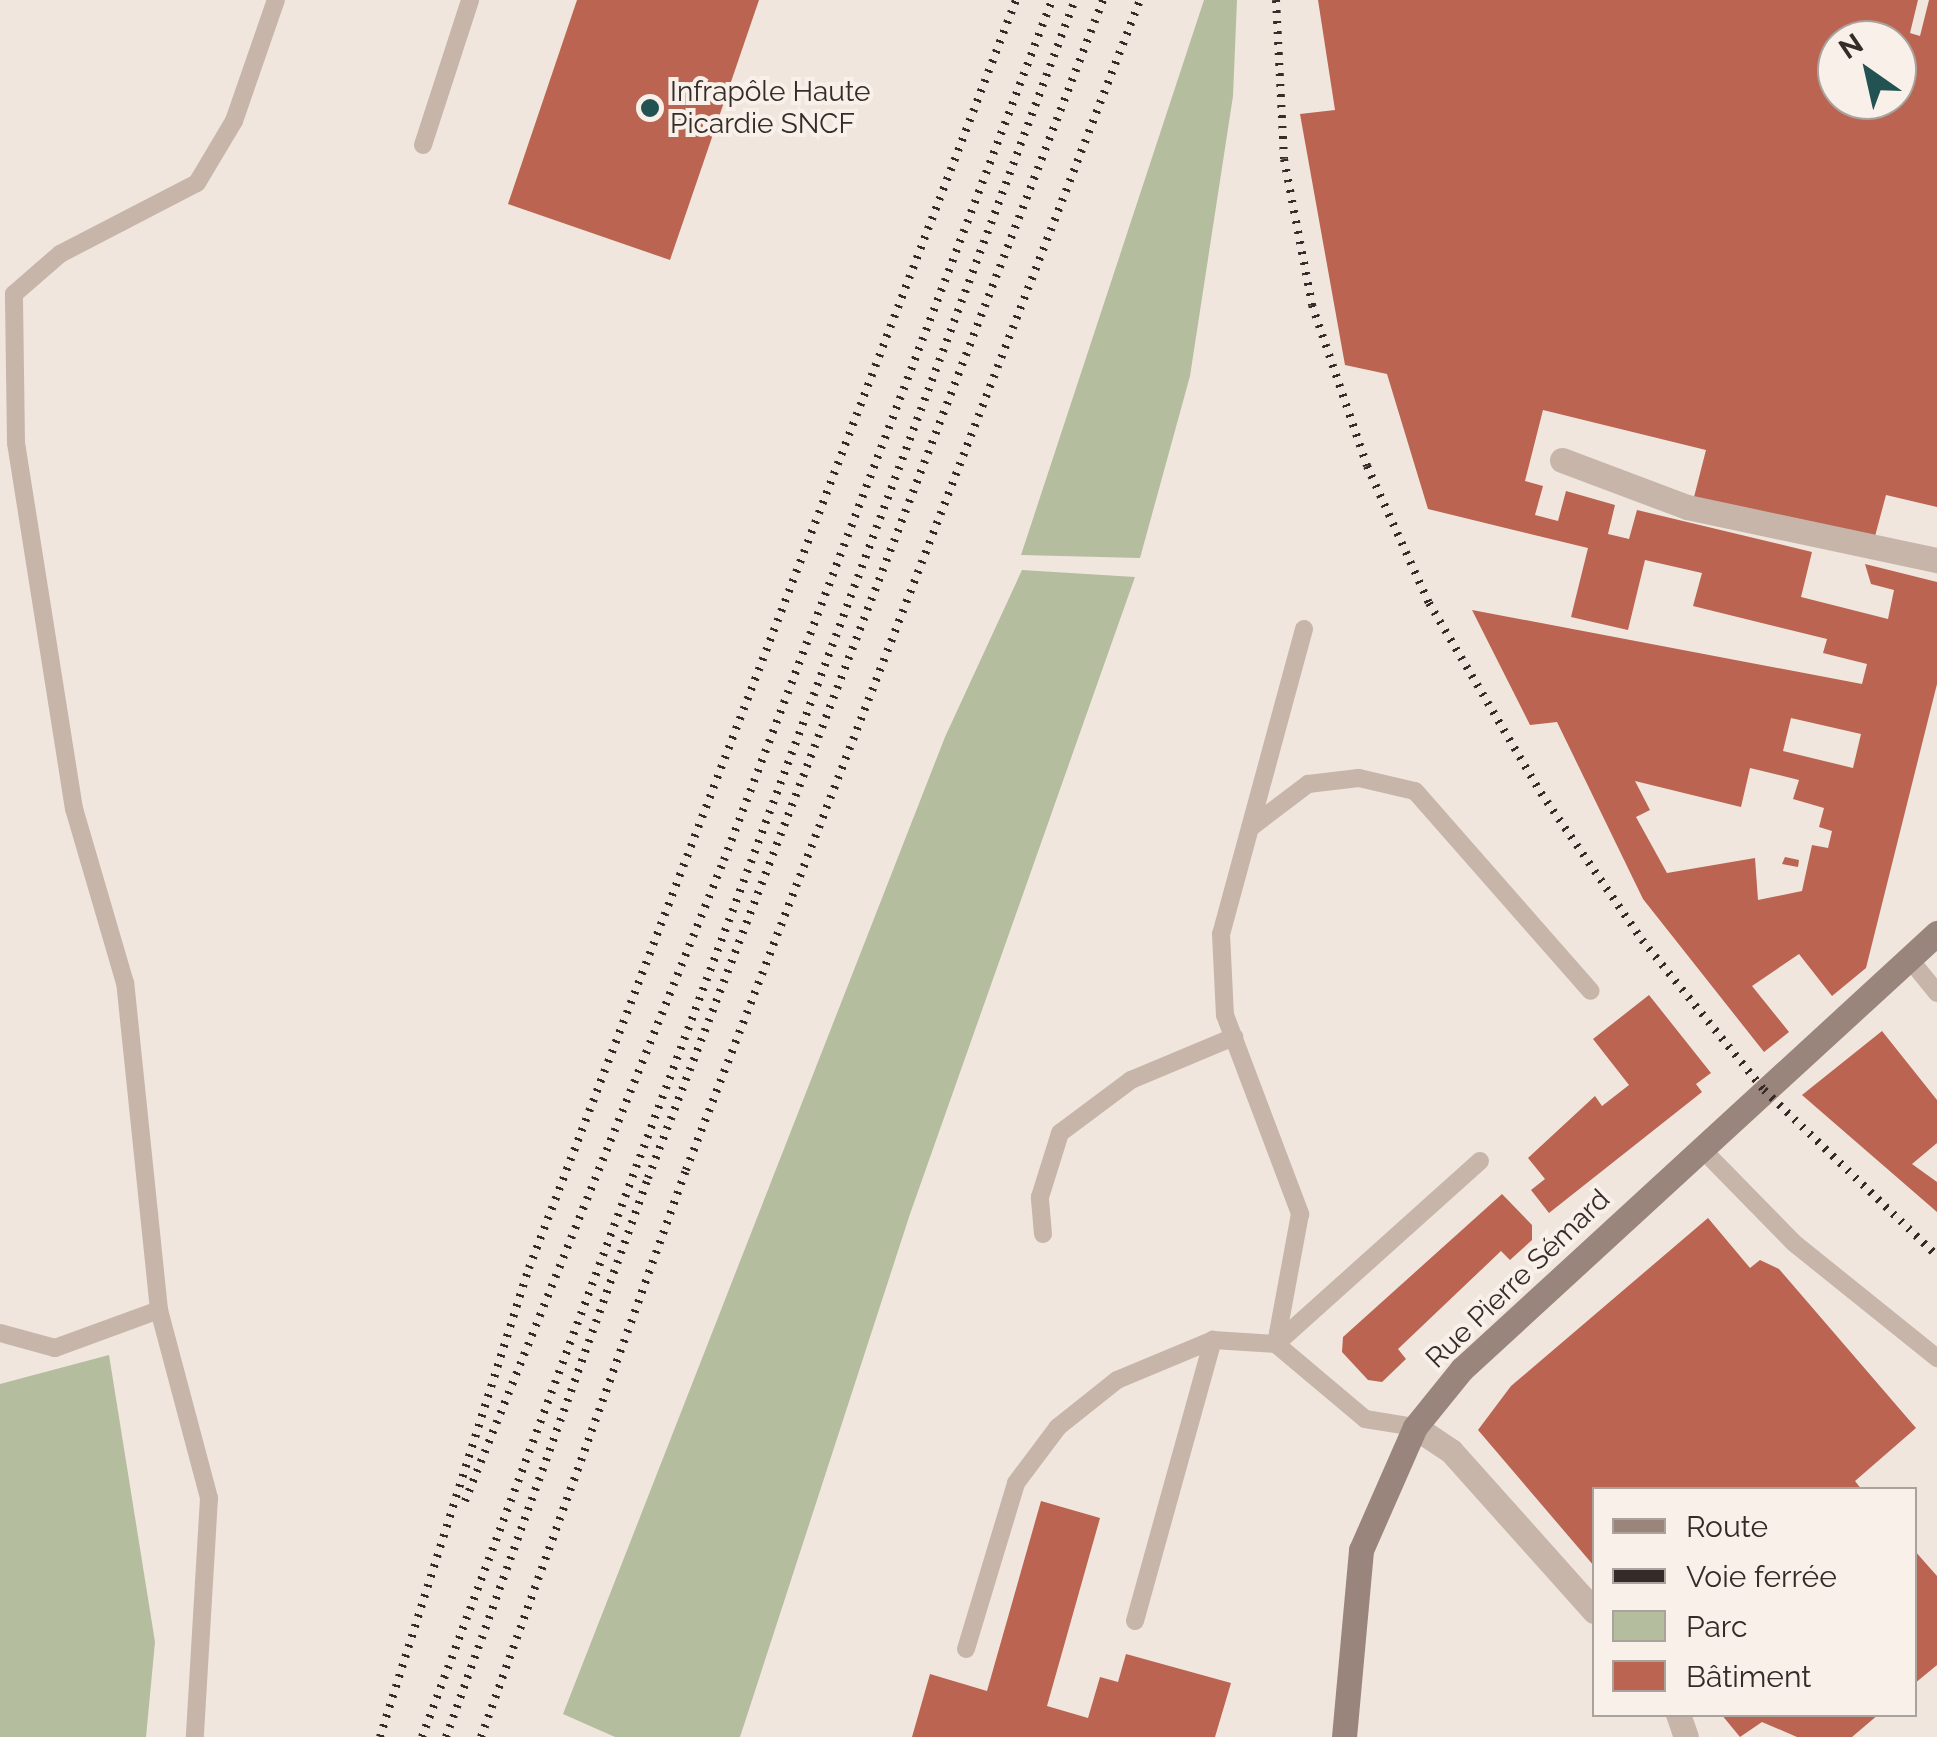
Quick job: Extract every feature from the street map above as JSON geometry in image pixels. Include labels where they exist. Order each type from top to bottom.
[{"type":"main road","name":"Rue Pierre Sémard","points":[[1344,1737],[1361,1550],[1415,1427],[1462,1369],[1700,1148],[1912,962],[1937,933]]},
{"type":"street","points":[[1562,460],[1687,508],[1937,560]]},
{"type":"street","points":[[1415,1427],[1452,1451],[1592,1609]]},
{"type":"lane","points":[[195,1737],[207,1656],[209,1498],[159,1310],[125,983],[74,808],[16,442],[14,294],[60,254],[197,183],[234,121],[276,0]]},
{"type":"lane","points":[[423,145],[470,0]]},
{"type":"lane","points":[[1276,1344],[1300,1214],[1234,1037],[1221,934],[1304,629]]},
{"type":"lane","points":[[1250,828],[1308,784],[1359,778],[1415,792],[1590,990]]},
{"type":"lane","points":[[1912,962],[1937,992]]},
{"type":"lane","points":[[1043,1234],[1040,1197],[1060,1133],[1132,1080],[1234,1037]]},
{"type":"lane","points":[[1700,1148],[1794,1243],[1937,1358]]},
{"type":"lane","points":[[1276,1344],[1480,1161]]},
{"type":"lane","points":[[0,1333],[55,1348],[159,1310]]},
{"type":"lane","points":[[1135,1621],[1213,1340]]},
{"type":"lane","points":[[966,1649],[1016,1483],[1058,1427],[1117,1380],[1213,1340],[1276,1344],[1365,1419],[1415,1427]]},
{"type":"green space","points":[[1204,0],[1237,0],[1233,96],[1190,376],[1140,558],[1021,555]]},
{"type":"green space","points":[[1022,570],[1135,577],[910,1214],[740,1737],[615,1737],[563,1714],[945,737]]},
{"type":"green space","points":[[109,1355],[155,1642],[146,1737],[0,1737],[0,1384]]},
{"type":"building","name":"Infrapôle Haute Picardie SNCF","points":[[577,0],[759,0],[670,260],[508,204]]},
{"type":"building","points":[[1318,0],[1918,0],[1913,20],[1817,20],[1817,120],[1917,120],[1917,35],[1920,36],[1929,0],[1937,0],[1937,507],[1886,495],[1874,540],[1798,523],[1694,497],[1706,450],[1543,410],[1525,481],[1543,486],[1535,515],[1558,521],[1566,491],[1615,505],[1608,534],[1629,539],[1637,510],[1812,552],[1801,597],[1888,619],[1894,590],[1871,584],[1865,564],[1937,582],[1937,684],[1866,968],[1832,996],[1799,954],[1752,986],[1789,1032],[1764,1052],[1643,899],[1557,722],[1530,725],[1472,610],[1862,684],[1867,664],[1823,653],[1827,639],[1693,606],[1702,573],[1645,560],[1628,630],[1571,617],[1588,548],[1428,509],[1387,374],[1345,365],[1300,114],[1335,110]],"holes":[[[1791,718],[1861,734],[1853,768],[1783,751]],[[1750,768],[1799,780],[1793,799],[1824,808],[1819,827],[1832,831],[1828,848],[1812,845],[1802,891],[1758,900],[1755,858],[1667,873],[1636,817],[1650,810],[1635,781],[1741,807]]]},
{"type":"building","points":[[1785,857],[1799,860],[1798,867],[1782,864]]},
{"type":"building","points":[[1649,995],[1711,1073],[1696,1084],[1702,1092],[1549,1213],[1531,1190],[1545,1179],[1528,1158],[1595,1096],[1602,1106],[1629,1085],[1593,1039]]},
{"type":"building","points":[[1882,1031],[1937,1100],[1937,1143],[1912,1164],[1937,1182],[1937,1212],[1802,1095]]},
{"type":"building","points":[[1502,1194],[1532,1225],[1532,1240],[1510,1260],[1501,1251],[1398,1349],[1406,1359],[1382,1382],[1368,1380],[1342,1352],[1343,1337]]},
{"type":"building","points":[[1708,1218],[1750,1268],[1760,1260],[1779,1269],[1916,1428],[1855,1481],[1860,1487],[1592,1487],[1592,1564],[1478,1430],[1511,1386]]},
{"type":"building","points":[[1041,1501],[1100,1518],[1047,1706],[1088,1718],[1100,1677],[1118,1682],[1126,1654],[1231,1683],[1215,1737],[912,1737],[930,1674],[987,1691]]},
{"type":"building","points":[[1917,1553],[1937,1576],[1937,1665],[1917,1682]]},
{"type":"building","points":[[1723,1717],[1875,1717],[1852,1737],[1797,1737],[1762,1722],[1740,1737]]},
{"type":"railway","points":[[380,1737],[529,1268],[1016,0]]},
{"type":"railway","points":[[465,1501],[724,860],[1052,0]]},
{"type":"railway","points":[[422,1737],[1075,0]]},
{"type":"railway","points":[[446,1737],[648,1178],[1103,0]]},
{"type":"railway","points":[[481,1737],[686,1170],[1140,0]]},
{"type":"railway","points":[[1276,0],[1284,159],[1312,305],[1367,466],[1429,603],[1541,793],[1642,940],[1764,1090],[1937,1256]]},
{"type":"place","name":"Infrapôle Haute Picardie SNCF","points":[[650,108]]}]
